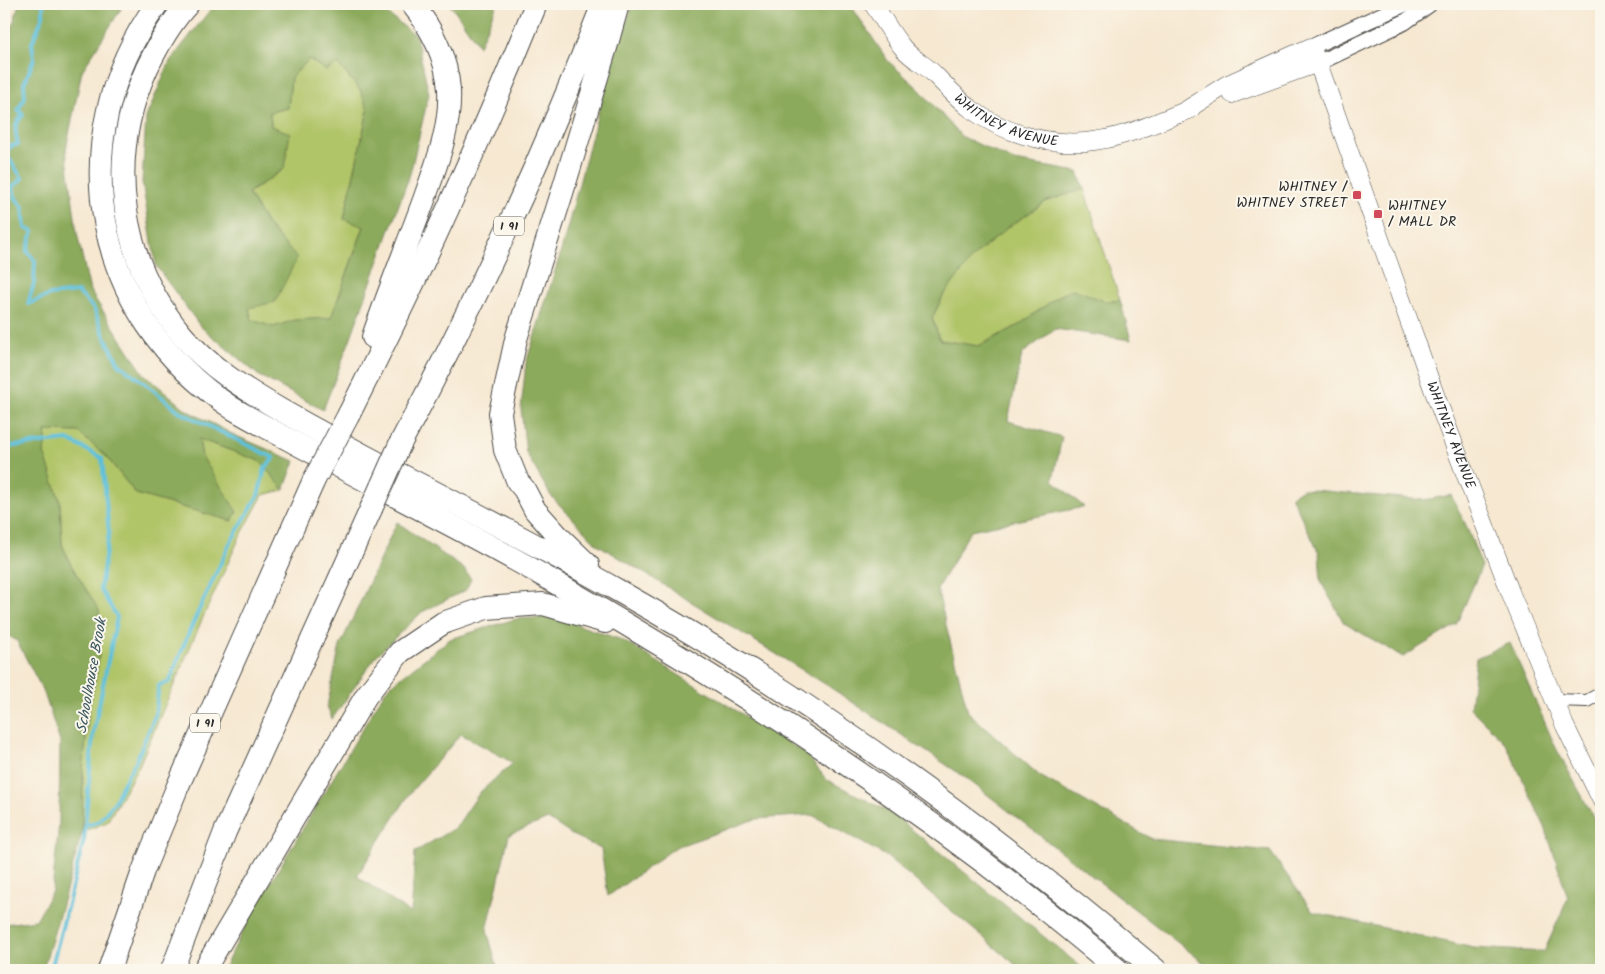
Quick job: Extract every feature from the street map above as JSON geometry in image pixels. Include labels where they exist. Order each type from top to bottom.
[{"type":"highway","points":[[157,4],[135,38],[116,81],[105,123],[100,167],[103,210],[113,254],[130,296],[155,337],[169,354],[190,375],[232,408],[503,553],[634,630],[781,721],[909,807],[1005,877],[1118,970]]},
{"type":"highway","points":[[188,4],[171,25],[161,42],[142,80],[134,102],[128,125],[123,186],[125,208],[135,250],[144,273],[168,316],[180,333],[209,362],[254,394],[322,434],[609,585],[743,664],[877,754],[1018,858],[1156,970]]},
{"type":"highway","points":[[349,414],[386,300],[430,182],[443,141],[447,120],[449,89],[444,66],[431,32],[412,4]]},
{"type":"highway","name":"I 91","points":[[109,970],[144,871],[177,788],[314,480],[349,414],[464,171],[505,80],[536,4]]},
{"type":"highway","name":"I 91","points":[[172,970],[225,832],[401,442],[446,357],[503,239],[554,124],[603,4]]},
{"type":"highway","points":[[609,585],[560,538],[535,510],[518,482],[506,450],[500,413],[516,339],[618,4]]},
{"type":"highway","points":[[204,970],[366,696],[400,652],[443,622],[486,608],[543,604],[634,630]]},
{"type":"main road","name":"WHITNEY AVENUE","points":[[874,4],[904,49],[971,109],[986,119],[1021,135],[1054,141],[1086,142],[1124,135],[1180,114],[1226,85],[1314,55],[1433,389],[1510,594],[1554,700],[1601,799]]},
{"type":"street","points":[[1314,55],[1405,4]]},
{"type":"street","points":[[1314,55],[1405,22],[1430,4]]},
{"type":"street","points":[[1554,700],[1587,701],[1601,693]]},
{"type":"green space","points":[[19,4],[124,4],[82,71],[66,149],[77,233],[90,291],[144,374],[188,411],[234,435],[295,461],[284,490],[260,461],[199,439],[202,457],[237,512],[232,521],[136,494],[106,456],[78,432],[47,431],[44,453],[60,501],[62,544],[71,565],[99,610],[101,638],[97,670],[89,707],[83,769],[82,832],[43,970],[4,970],[4,924],[36,920],[52,891],[59,823],[60,742],[44,693],[17,641],[4,633],[4,54]]},
{"type":"green space","points":[[219,4],[375,4],[416,36],[429,94],[410,174],[323,410],[258,375],[200,326],[156,266],[142,182],[146,117],[170,61],[210,10]],"holes":[[[309,59],[326,71],[338,64],[360,90],[368,110],[344,219],[364,227],[331,318],[295,320],[273,327],[252,320],[249,308],[275,302],[297,258],[268,226],[248,193],[284,169],[290,133],[271,126],[270,112],[288,108],[291,78]]]},
{"type":"green space","points":[[448,4],[497,4],[479,46],[456,12]]},
{"type":"green space","points":[[633,4],[850,4],[888,61],[919,89],[961,136],[1014,161],[1078,172],[1084,189],[1047,201],[1007,228],[974,256],[943,296],[932,318],[940,340],[979,346],[1019,325],[1057,297],[1073,289],[1107,302],[1120,300],[1131,340],[1055,329],[1022,354],[1008,421],[1062,437],[1053,480],[1084,507],[971,530],[937,589],[968,712],[1040,776],[1152,839],[1270,851],[1313,912],[1474,948],[1544,952],[1568,898],[1545,827],[1506,744],[1470,708],[1476,658],[1510,643],[1556,748],[1601,831],[1601,970],[1213,970],[966,778],[825,684],[597,544],[551,496],[526,453],[521,409],[526,363],[560,255],[610,68]]},
{"type":"green space","points":[[309,59],[338,64],[360,90],[368,110],[344,219],[364,226],[331,318],[296,320],[273,327],[252,320],[249,308],[297,258],[268,226],[248,193],[284,169],[271,126],[270,112],[288,108],[291,78]]},
{"type":"green space","points":[[1084,189],[1120,300],[1107,302],[1073,289],[1057,297],[1019,325],[978,346],[940,340],[932,318],[943,296],[974,256],[1007,228],[1047,201]]},
{"type":"green space","points":[[47,430],[78,432],[106,456],[136,494],[232,521],[236,512],[202,457],[199,439],[260,461],[284,490],[263,495],[239,539],[138,768],[107,822],[82,832],[83,769],[89,707],[97,670],[101,638],[62,544],[60,501],[44,453]]},
{"type":"green space","points":[[1302,489],[1424,500],[1451,495],[1465,523],[1482,566],[1456,625],[1403,657],[1344,623],[1321,582],[1319,553],[1291,496]]},
{"type":"green space","points":[[397,522],[464,569],[471,579],[466,590],[422,612],[377,655],[332,719],[327,706],[340,646]]},
{"type":"green space","points":[[555,617],[622,640],[805,753],[827,780],[890,812],[1085,970],[1022,970],[886,856],[812,815],[756,819],[676,847],[608,896],[601,849],[572,835],[548,819],[509,835],[487,930],[498,970],[223,970],[251,915],[387,688],[450,639],[515,619]],"holes":[[[461,734],[513,763],[480,792],[456,827],[415,852],[411,914],[357,876],[410,793]]]},
{"type":"waterway","points":[[43,4],[43,16],[32,43],[34,59],[24,84],[25,97],[18,110],[23,115],[16,128],[18,144],[8,147],[8,157],[22,178],[13,187],[15,197],[23,207],[25,228],[33,231],[27,251],[35,261],[34,283],[28,304],[50,295],[78,292],[94,309],[104,335],[119,364],[180,412],[274,458],[265,468],[258,496],[230,543],[192,625],[169,682],[159,685],[155,716],[136,761],[114,803],[99,821],[85,826]]},
{"type":"waterway","name":"Schoolhouse Brook","points":[[4,447],[68,440],[102,458],[109,533],[100,589],[117,617],[93,734],[84,839],[51,970]]},
{"type":"place","name":"WHITNEY / WHITNEY STREET","points":[[1357,195]]},
{"type":"place","name":"WHITNEY / MALL DR","points":[[1378,214]]}]
